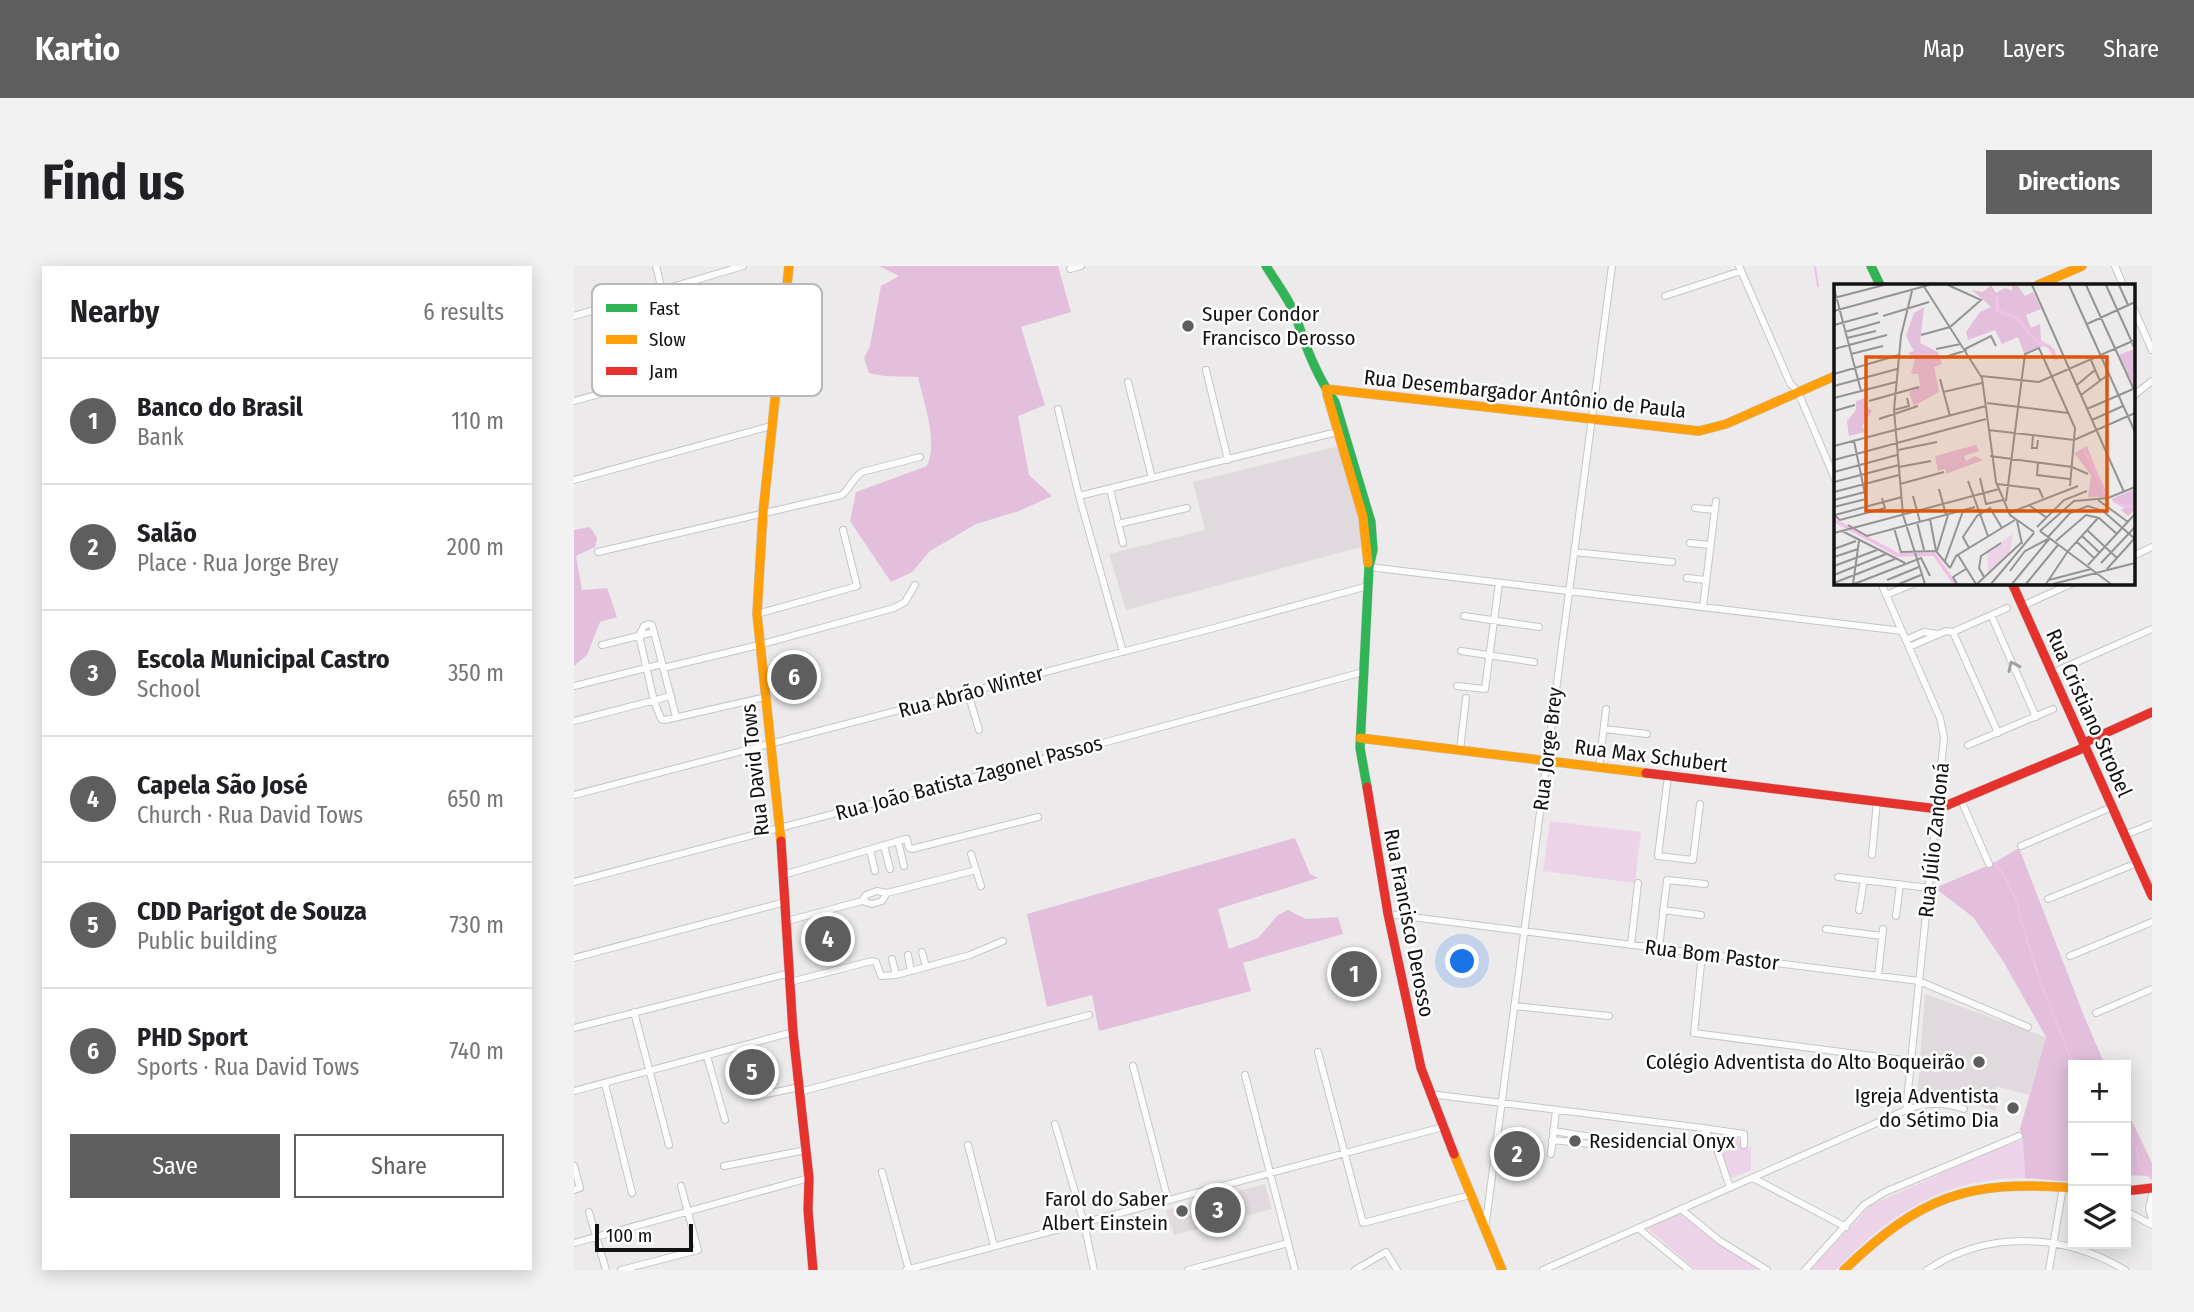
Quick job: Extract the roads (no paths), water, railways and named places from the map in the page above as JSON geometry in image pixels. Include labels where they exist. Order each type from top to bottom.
[{"type":"main road","name":"Rua David Tows","points":[[787,284],[789,266]]},
{"type":"main road","name":"Rua Francisco Derosso","points":[[1266,266],[1287,301],[1326,389],[1335,402],[1370,516],[1373,543],[1369,567],[1360,738],[1388,914],[1418,1057],[1469,1195],[1502,1270]]},
{"type":"main road","points":[[1871,266],[1880,284]]},
{"type":"main road","points":[[2044,284],[2082,266]]},
{"type":"main road","name":"Rua Desembargador Antônio de Paula","points":[[1326,389],[1699,431],[1726,424],[1834,376]]},
{"type":"main road","name":"Rua Francisco Derosso","points":[[1326,389],[1365,526],[1369,567]]},
{"type":"main road","name":"Rua David Tows","points":[[774,396],[757,614],[780,828],[793,1032],[809,1178],[808,1210],[813,1270]]},
{"type":"main road","name":"Rua Cristiano Strobel","points":[[2012,584],[2152,897]]},
{"type":"main road","points":[[1938,808],[2081,748],[2088,741],[2152,712]]},
{"type":"main road","name":"Rua Max Schubert","points":[[1360,738],[1938,808]]},
{"type":"main road","points":[[1850,1268],[1875,1239],[1895,1223],[1944,1198],[1974,1189],[2006,1184],[2068,1188]]},
{"type":"main road","points":[[2131,1190],[2152,1188]]},
{"type":"street","points":[[656,266],[660,284]]},
{"type":"street","points":[[682,284],[743,266]]},
{"type":"street","points":[[1070,269],[1081,266]]},
{"type":"street","name":"Rua Jorge Brey","points":[[1485,1232],[1612,266]]},
{"type":"street","points":[[2115,266],[2123,284]]},
{"type":"street","points":[[1665,296],[1740,269],[1834,476]]},
{"type":"street","points":[[2134,309],[2152,350]]},
{"type":"street","points":[[574,316],[592,311]]},
{"type":"street","points":[[1206,370],[1227,460]]},
{"type":"street","points":[[2134,395],[2152,381]]},
{"type":"street","points":[[1128,383],[1152,478]]},
{"type":"street","points":[[574,401],[592,396]]},
{"type":"street","points":[[1059,409],[1079,496],[1123,652]]},
{"type":"street","points":[[574,480],[771,426]]},
{"type":"street","points":[[1079,496],[1337,432]]},
{"type":"street","points":[[1827,459],[1834,456]]},
{"type":"street","points":[[598,552],[842,495],[862,472],[920,457]]},
{"type":"street","points":[[1110,489],[1123,543]]},
{"type":"street","points":[[1703,607],[1716,501]]},
{"type":"street","points":[[1118,524],[1187,508]]},
{"type":"street","points":[[1695,508],[1715,510]]},
{"type":"street","points":[[757,614],[857,586],[843,530]]},
{"type":"street","points":[[1690,543],[1710,545]]},
{"type":"street","points":[[2134,556],[2152,547]]},
{"type":"street","points":[[1574,552],[1672,562]]},
{"type":"street","points":[[1369,567],[1902,631]]},
{"type":"street","points":[[1687,578],[1706,580]]},
{"type":"street","points":[[1457,685],[1485,689],[1499,583]]},
{"type":"street","name":"Rua Júlio Zandoná","points":[[1881,584],[1940,718],[1944,745],[1906,1110]]},
{"type":"street","points":[[1886,595],[1913,584]]},
{"type":"street","points":[[2022,606],[2071,584]]},
{"type":"street","points":[[574,686],[759,645],[894,608],[905,601],[915,585]]},
{"type":"street","name":"Rua Abrão Winter","points":[[574,795],[1368,586]]},
{"type":"street","points":[[1909,648],[2007,608]]},
{"type":"street","points":[[1991,615],[2036,717]]},
{"type":"street","points":[[1464,616],[1539,627]]},
{"type":"street","points":[[676,718],[652,625],[649,624],[644,626],[639,635],[654,701],[661,719],[676,718],[765,697]]},
{"type":"street","points":[[2052,673],[2152,629]]},
{"type":"street","points":[[1906,640],[1924,632],[1939,634]]},
{"type":"street","points":[[1953,632],[1998,733]]},
{"type":"street","points":[[602,645],[639,635]]},
{"type":"street","points":[[1461,651],[1534,662]]},
{"type":"street","name":"Rua João Batista Zagonel Passos","points":[[574,882],[1363,672]]},
{"type":"street","points":[[968,692],[979,730]]},
{"type":"street","points":[[574,721],[671,696]]},
{"type":"street","points":[[1460,750],[1466,698]]},
{"type":"street","points":[[1599,767],[1606,709]]},
{"type":"street","points":[[1968,746],[2053,709]]},
{"type":"street","points":[[1604,729],[1647,734]]},
{"type":"street","points":[[1668,776],[1658,856],[1693,860],[1700,804]]},
{"type":"street","points":[[1961,800],[1989,864]]},
{"type":"street","points":[[1871,855],[1877,801]]},
{"type":"street","points":[[2021,846],[2112,807]]},
{"type":"street","points":[[783,875],[898,841],[907,839],[909,848],[912,849],[1038,817]]},
{"type":"street","points":[[2125,835],[2152,824]]},
{"type":"street","points":[[898,841],[904,866]]},
{"type":"street","points":[[884,846],[890,869]]},
{"type":"street","points":[[870,850],[875,871]]},
{"type":"street","points":[[971,854],[981,886]]},
{"type":"street","points":[[2048,899],[2137,863]]},
{"type":"street","points":[[863,901],[866,895],[877,891],[887,894],[976,870]]},
{"type":"street","points":[[1838,877],[1929,888]]},
{"type":"street","points":[[1659,948],[1667,880],[1705,884]]},
{"type":"street","points":[[1859,910],[1864,880]]},
{"type":"street","points":[[1631,945],[1638,883]]},
{"type":"street","points":[[1896,916],[1900,884]]},
{"type":"street","points":[[787,921],[863,901],[867,904],[876,903],[882,901],[887,894]]},
{"type":"street","points":[[574,958],[785,902]]},
{"type":"street","points":[[1663,911],[1702,915]]},
{"type":"street","name":"Rua Bom Pastor","points":[[1388,914],[1919,981],[2028,1027]]},
{"type":"street","points":[[2070,956],[2152,922]]},
{"type":"street","points":[[1826,929],[1882,932],[1878,976]]},
{"type":"street","points":[[574,1028],[634,1012],[872,961],[876,962],[881,976],[896,975],[970,955],[1003,941]]},
{"type":"street","points":[[922,952],[926,967]]},
{"type":"street","points":[[1702,954],[1694,1033],[1911,1061]]},
{"type":"street","points":[[908,955],[911,971]]},
{"type":"street","points":[[891,959],[896,975]]},
{"type":"street","points":[[2096,1013],[2152,989]]},
{"type":"street","points":[[1514,1006],[1609,1016]]},
{"type":"street","points":[[634,1012],[669,1145]]},
{"type":"street","points":[[753,1097],[799,1089],[1089,1015]]},
{"type":"street","points":[[574,1091],[793,1032]]},
{"type":"street","points":[[1318,1052],[1363,1223],[1469,1195]]},
{"type":"street","points":[[707,1056],[725,1121]]},
{"type":"street","points":[[1133,1066],[1168,1200]]},
{"type":"street","points":[[1245,1075],[1294,1270]]},
{"type":"street","points":[[605,1084],[632,1193]]},
{"type":"street","points":[[1430,1094],[1744,1133],[1744,1144]]},
{"type":"street","points":[[1543,1270],[1906,1110],[1939,1103],[1964,1109]]},
{"type":"street","points":[[1551,1154],[1556,1110]]},
{"type":"street","points":[[1055,1124],[1084,1223],[1094,1270]]},
{"type":"street","points":[[882,1172],[908,1270],[1443,1127]]},
{"type":"street","points":[[1703,1128],[1717,1149],[1730,1188]]},
{"type":"street","points":[[1552,1140],[1591,1140],[1553,1131]]},
{"type":"street","points":[[1805,1270],[1864,1205],[1876,1196],[2019,1136]]},
{"type":"street","points":[[968,1145],[994,1247]]},
{"type":"street","points":[[724,1166],[806,1150]]},
{"type":"street","points":[[574,1166],[577,1189]]},
{"type":"street","points":[[574,1243],[809,1178]]},
{"type":"street","points":[[1752,1178],[1846,1227]]},
{"type":"street","points":[[621,1270],[698,1250],[681,1186]]},
{"type":"street","points":[[2049,1270],[2063,1187]]},
{"type":"street","points":[[2152,1195],[2149,1208],[2152,1223]]},
{"type":"street","points":[[1681,1209],[1720,1241],[1767,1270]]},
{"type":"street","points":[[589,1212],[606,1270]]},
{"type":"street","points":[[2131,1213],[2152,1223]]},
{"type":"street","points":[[1638,1228],[1689,1270]]},
{"type":"street","points":[[1927,1270],[1950,1256],[1976,1247],[2024,1240],[2053,1242],[2101,1257],[2125,1270]]},
{"type":"street","points":[[1188,1270],[1211,1267],[1288,1243]]},
{"type":"street","points":[[1355,1270],[1386,1252],[1397,1270]]},
{"type":"waterway","points":[[1815,266],[1818,286]]},
{"type":"waterway","points":[[1994,863],[2002,872],[2017,901],[2041,983],[2069,1054],[2074,1060]]},
{"type":"waterway","points":[[2131,1140],[2137,1150],[2139,1166],[2152,1179]]},
{"type":"place","name":"Super Condor Francisco Derosso","points":[[1188,326]]},
{"type":"place","name":"PHD Sport","points":[[794,677]]},
{"type":"place","name":"Capela São José","points":[[828,939]]},
{"type":"place","name":"Banco do Brasil","points":[[1354,974]]},
{"type":"place","name":"Colégio Adventista do Alto Boqueirão","points":[[1979,1062]]},
{"type":"place","name":"CDD Parigot de Souza","points":[[752,1072]]},
{"type":"place","name":"Igreja Adventista do Sétimo Dia","points":[[2013,1108]]},
{"type":"place","name":"Residencial Onyx","points":[[1575,1141]]},
{"type":"place","name":"Salão","points":[[1517,1154]]},
{"type":"place","name":"Escola Municipal Castro","points":[[1218,1210]]},
{"type":"place","name":"Farol do Saber Albert Einstein","points":[[1182,1211]]}]
